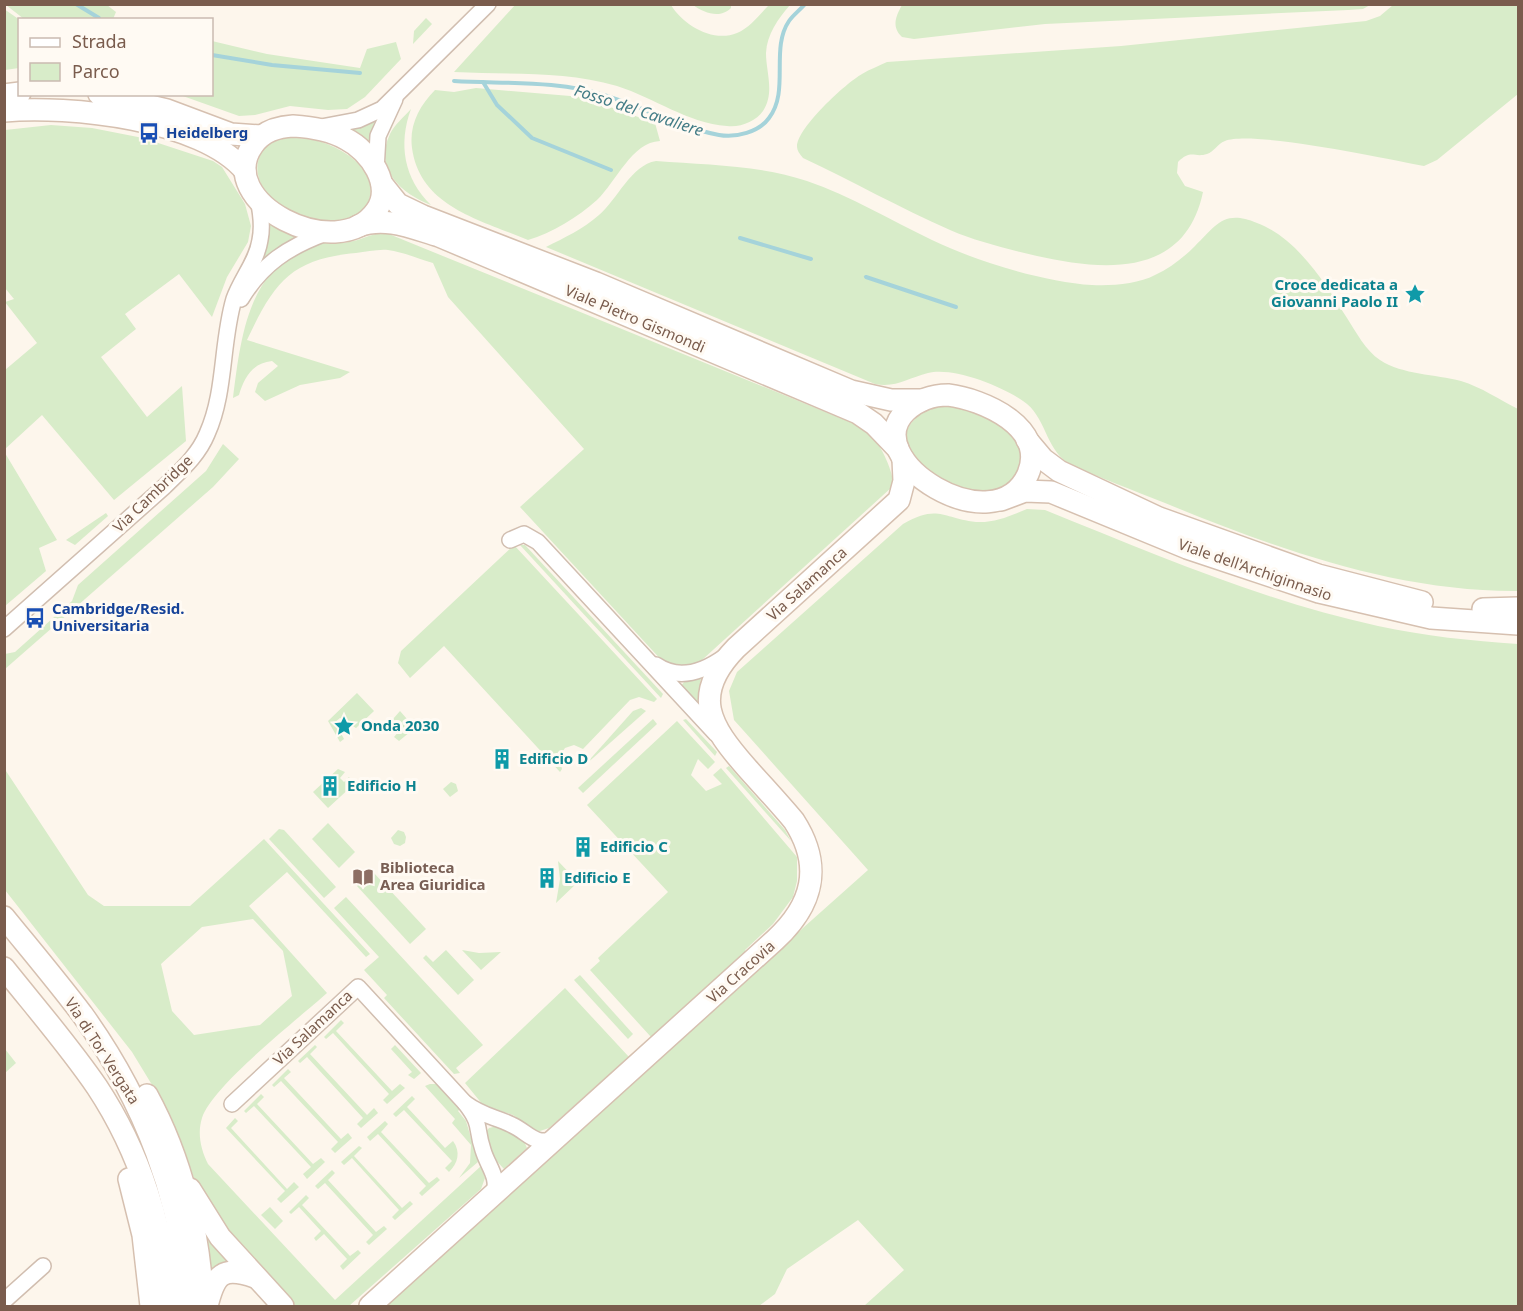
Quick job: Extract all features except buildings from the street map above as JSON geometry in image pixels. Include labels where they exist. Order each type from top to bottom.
[{"type":"street","points":[[108,96],[167,110],[231,134],[261,136],[283,127],[311,128],[358,120],[382,109],[397,96],[488,4]]},
{"type":"street","points":[[4,111],[71,110],[135,120],[215,147],[231,156],[245,171],[258,199],[273,213],[293,224],[327,232],[358,226],[379,207],[382,195],[378,136],[397,96]]},
{"type":"street","points":[[311,128],[351,141],[365,154],[379,177]]},
{"type":"street","points":[[245,171],[248,153],[261,136]]},
{"type":"street","name":"Viale Pietro Gismondi","points":[[379,177],[399,204],[413,211],[596,283],[851,392],[891,400],[922,400]]},
{"type":"street","name":"Via Cambridge","points":[[4,629],[164,487],[194,456],[207,434],[216,407],[224,342],[239,285],[260,242],[262,219],[258,199]]},
{"type":"street","name":"Viale Pietro Gismondi","points":[[358,226],[375,221],[389,222],[439,236],[858,413],[874,424],[900,454]]},
{"type":"street","name":"Via Cambridge","points":[[231,317],[256,278],[273,259],[292,247],[327,232]]},
{"type":"street","points":[[948,395],[977,403],[1009,418],[1027,440],[1031,454],[1029,472],[1018,487],[1001,500],[981,501],[935,491],[921,494],[879,520],[899,500],[904,481],[896,431],[899,420],[905,412],[922,400],[948,395]]},
{"type":"street","name":"Viale dell'Archiginnasio","points":[[1027,440],[1052,466],[1107,495],[1194,532],[1307,571],[1425,603],[1479,609],[1518,608]]},
{"type":"street","points":[[900,454],[923,480],[950,494]]},
{"type":"street","name":"Viale dell'Archiginnasio","points":[[1001,500],[1032,490],[1051,492],[1187,548],[1311,590],[1431,618],[1518,624]]},
{"type":"street","name":"Via Salamanca","points":[[736,648],[879,520]]},
{"type":"street","points":[[510,540],[520,534],[532,537],[724,743]]},
{"type":"street","points":[[642,655],[667,672],[686,674],[707,668],[736,648]]},
{"type":"street","name":"Via Cracovia","points":[[370,1306],[789,927],[808,893],[812,863],[803,835],[794,821],[724,743],[713,724],[710,697],[717,672],[736,648]]},
{"type":"street","name":"Via di Tor Vergata","points":[[4,917],[82,1014],[119,1072],[152,1136],[177,1223],[189,1306]]},
{"type":"street","name":"Via di Tor Vergata","points":[[4,968],[92,1080],[127,1144],[150,1197],[162,1245],[170,1306]]},
{"type":"street","name":"Via Salamanca","points":[[232,1104],[358,987],[465,1103],[478,1122],[482,1149],[495,1177],[494,1195]]},
{"type":"street","points":[[82,1014],[115,1044],[136,1075],[163,1125],[190,1190],[217,1232],[283,1306]]},
{"type":"street","name":"Via di Tor Vergata","points":[[92,1080],[137,1206],[146,1252],[151,1306]]},
{"type":"street","name":"Via Salamanca","points":[[465,1103],[486,1117],[512,1125],[524,1135],[543,1143],[556,1139]]},
{"type":"street","points":[[489,1162],[500,1173],[523,1168],[532,1151],[524,1135]]},
{"type":"street","points":[[177,1161],[198,1250],[205,1306]]},
{"type":"street","points":[[4,1301],[43,1266]]},
{"type":"street","points":[[205,1306],[221,1275],[236,1272],[255,1277]]},
{"type":"green space","points":[[516,4],[671,5],[691,25],[718,36],[742,31],[769,5],[790,5],[768,39],[766,60],[769,97],[767,104],[760,115],[752,121],[732,126],[698,120],[631,91],[597,81],[556,75],[454,72]]},
{"type":"green space","points":[[902,4],[1370,5],[1363,9],[1348,10],[1045,24],[914,39],[902,37],[897,29],[896,17]]},
{"type":"green space","points":[[6,5],[107,5],[116,12],[113,18],[23,18]]},
{"type":"green space","points":[[693,5],[731,5],[731,8],[722,13],[712,14]]},
{"type":"green space","points":[[1393,5],[1518,5],[1518,94],[1437,160],[1424,166],[1353,152],[1263,139],[1225,141],[1207,154],[1186,156],[1178,162],[1177,173],[1185,186],[1203,192],[1193,220],[1179,240],[1160,254],[1138,262],[1114,265],[1063,261],[1015,251],[971,238],[931,222],[803,158],[797,146],[805,128],[824,106],[855,79],[887,62],[1121,46],[1366,21],[1380,16]]},
{"type":"green space","points":[[4,9],[18,19],[18,68],[5,70]]},
{"type":"green space","points":[[426,18],[432,24],[413,44],[414,31]]},
{"type":"green space","points":[[213,41],[267,54],[360,68],[367,49],[396,42],[401,59],[365,97],[347,109],[328,110],[290,106],[255,115],[239,116],[183,96],[213,96]]},
{"type":"green space","points":[[476,88],[582,97],[655,123],[660,141],[650,143],[633,155],[597,200],[582,212],[555,229],[528,240],[455,209],[427,184],[417,168],[411,140],[416,117],[424,103],[435,90],[454,92]]},
{"type":"green space","points":[[411,109],[405,135],[406,160],[415,184],[431,205],[401,187],[388,169],[385,158],[390,134]]},
{"type":"green space","points":[[375,120],[369,145],[347,128]]},
{"type":"green space","points":[[51,125],[92,128],[143,138],[213,161],[222,167],[245,204],[251,226],[248,242],[227,277],[212,317],[179,274],[125,314],[136,329],[101,357],[147,417],[182,386],[186,441],[114,500],[42,415],[5,449],[5,370],[37,343],[5,302],[14,299],[5,288],[5,130]]},
{"type":"green space","points":[[287,138],[303,138],[327,144],[341,150],[357,163],[365,172],[371,190],[361,211],[346,219],[326,221],[304,216],[284,207],[268,194],[258,177],[259,158],[270,144]]},
{"type":"green space","points":[[656,161],[733,166],[807,181],[968,255],[1032,275],[1092,285],[1133,282],[1161,272],[1176,262],[1215,226],[1228,219],[1245,219],[1257,223],[1285,239],[1309,263],[1370,352],[1380,360],[1399,369],[1461,381],[1518,409],[1518,591],[1472,589],[1382,576],[1338,565],[1250,536],[1068,463],[1054,449],[1031,407],[1014,395],[990,384],[964,375],[939,372],[928,373],[896,384],[875,384],[546,247],[593,220],[606,209],[639,169]]},
{"type":"green space","points":[[266,217],[303,236],[259,266]]},
{"type":"green space","points":[[384,232],[858,426],[871,434],[882,452],[890,468],[892,487],[702,660],[685,668],[665,664],[520,507],[584,449],[448,297],[433,263],[399,252],[380,250],[333,256],[300,268],[276,289],[247,340],[350,372],[340,378],[300,385],[265,401],[255,392],[258,383],[278,366],[272,361],[265,362],[250,372],[239,395],[233,398],[240,349],[254,302],[265,282],[280,264],[300,251],[325,243],[346,243]]},
{"type":"green space","points":[[944,404],[983,416],[1007,431],[1016,441],[1020,452],[1020,466],[1008,486],[987,493],[973,491],[953,485],[932,474],[910,457],[905,438],[912,422],[927,410]]},
{"type":"green space","points":[[223,444],[239,459],[213,487],[5,669],[5,654],[15,652],[72,601],[78,585],[206,471]]},
{"type":"green space","points":[[5,453],[57,540],[39,548],[46,571],[5,606]]},
{"type":"green space","points":[[1027,509],[1045,510],[1209,575],[1335,616],[1413,633],[1518,644],[1518,1306],[864,1306],[904,1270],[858,1220],[787,1269],[775,1294],[759,1306],[379,1306],[868,870],[734,720],[729,691],[737,672],[903,524],[924,515],[933,514],[976,522],[990,521]]},
{"type":"green space","points":[[106,513],[108,516],[75,545],[66,540]]},
{"type":"green space","points":[[514,545],[657,699],[654,702],[639,697],[630,700],[583,749],[574,745],[565,748],[559,757],[562,769],[560,772],[444,646],[410,678],[398,663],[401,651]]},
{"type":"green space","points":[[520,545],[525,545],[663,694],[661,698]]},
{"type":"green space","points":[[701,677],[698,705],[680,687],[685,681]]},
{"type":"green space","points":[[357,693],[374,711],[356,728],[340,718],[335,722],[344,739],[340,742],[328,721]]},
{"type":"green space","points":[[641,708],[646,711],[584,766],[633,711]]},
{"type":"green space","points":[[400,711],[415,728],[399,741],[394,737],[399,731],[395,726],[389,731],[386,727]]},
{"type":"green space","points":[[653,719],[657,724],[583,793],[578,788]]},
{"type":"green space","points":[[686,719],[717,752],[715,756],[683,720]]},
{"type":"green space","points":[[677,721],[715,762],[708,769],[698,759],[691,775],[706,791],[722,784],[713,775],[721,768],[797,857],[797,881],[793,897],[773,924],[745,950],[746,952],[651,1037],[590,970],[600,961],[598,958],[668,892],[587,805]]},
{"type":"green space","points":[[729,766],[785,830],[791,841],[726,768]]},
{"type":"green space","points":[[4,768],[88,895],[104,906],[190,906],[264,839],[370,954],[366,957],[287,872],[249,906],[327,993],[238,1071],[209,1104],[202,1118],[200,1130],[202,1148],[208,1164],[335,1300],[481,1166],[485,1178],[481,1189],[349,1306],[296,1306],[225,1233],[203,1199],[160,1098],[132,1052],[5,890]],"holes":[[[253,919],[283,951],[292,996],[260,1025],[194,1035],[172,1011],[161,964],[202,927]]]},
{"type":"green space","points":[[338,769],[345,772],[340,778],[344,782],[349,777],[353,785],[328,808],[313,792]]},
{"type":"green space","points":[[451,782],[456,784],[458,791],[450,797],[443,789]]},
{"type":"green space","points":[[328,823],[355,852],[339,868],[312,839]]},
{"type":"green space","points":[[279,829],[284,830],[336,887],[324,898],[269,839]]},
{"type":"green space","points":[[398,830],[404,832],[406,837],[405,843],[400,846],[394,844],[391,838]]},
{"type":"green space","points":[[558,861],[578,882],[556,903],[560,879]]},
{"type":"green space","points":[[373,872],[426,929],[410,944],[357,886]]},
{"type":"green space","points":[[346,897],[483,1045],[456,1068],[460,1073],[454,1074],[384,998],[387,995],[364,970],[379,957],[334,908]]},
{"type":"green space","points":[[446,950],[474,980],[458,995],[423,958],[426,955],[433,962]]},
{"type":"green space","points":[[462,950],[479,953],[501,952],[481,970]]},
{"type":"green space","points":[[580,975],[633,1034],[628,1039],[574,980]]},
{"type":"green space","points":[[565,988],[629,1057],[549,1128],[537,1132],[513,1115],[483,1105],[465,1083]]},
{"type":"green space","points":[[341,1020],[344,1023],[336,1031],[392,1091],[400,1084],[405,1088],[387,1104],[383,1100],[389,1094],[333,1033],[326,1039],[324,1037]]},
{"type":"green space","points":[[315,1045],[317,1047],[310,1054],[367,1115],[374,1108],[378,1113],[361,1128],[357,1124],[363,1118],[307,1057],[300,1063],[298,1061]]},
{"type":"green space","points":[[395,1045],[421,1073],[414,1079],[408,1075],[412,1072],[391,1049]]},
{"type":"green space","points":[[5,1049],[16,1063],[4,1073]]},
{"type":"green space","points":[[288,1069],[291,1072],[284,1078],[341,1139],[348,1133],[352,1138],[335,1153],[331,1149],[338,1142],[281,1081],[274,1087],[272,1085]]},
{"type":"green space","points":[[438,1084],[461,1108],[458,1111],[466,1121],[478,1162],[459,1178],[470,1163],[471,1145],[452,1123],[455,1119],[425,1086]]},
{"type":"green space","points":[[261,1094],[264,1097],[257,1104],[313,1164],[321,1158],[325,1162],[307,1179],[303,1174],[311,1167],[254,1106],[246,1113],[244,1111]]},
{"type":"green space","points":[[412,1096],[415,1099],[407,1107],[445,1148],[453,1141],[457,1149],[455,1165],[449,1172],[445,1168],[452,1161],[404,1110],[396,1117],[393,1114]]},
{"type":"green space","points":[[235,1118],[238,1121],[231,1128],[287,1189],[294,1182],[299,1187],[281,1203],[277,1199],[285,1191],[226,1128]]},
{"type":"green space","points":[[385,1121],[388,1124],[381,1132],[429,1183],[437,1177],[440,1180],[422,1196],[419,1193],[426,1186],[378,1134],[370,1141],[367,1137]]},
{"type":"green space","points":[[497,1126],[523,1139],[527,1148],[504,1169],[491,1155],[485,1133],[489,1128]]},
{"type":"green space","points":[[359,1146],[362,1148],[354,1156],[402,1208],[410,1201],[413,1204],[395,1220],[392,1217],[399,1210],[352,1158],[344,1165],[341,1162]]},
{"type":"green space","points":[[332,1170],[335,1173],[328,1180],[376,1232],[384,1226],[387,1229],[369,1245],[366,1242],[373,1235],[325,1183],[318,1189],[315,1186]]},
{"type":"green space","points":[[306,1195],[309,1198],[302,1205],[350,1256],[358,1250],[361,1253],[343,1270],[340,1266],[347,1259],[324,1234],[316,1241],[314,1238],[321,1231],[299,1207],[291,1214],[289,1212]]},
{"type":"green space","points":[[270,1207],[283,1221],[275,1229],[261,1215]]},
{"type":"green space","points":[[204,1236],[228,1260],[209,1273]]},
{"type":"waterway","name":"Fosso del Cavaliere","points":[[76,4],[99,18]]},
{"type":"waterway","name":"Fosso del Cavaliere","points":[[454,81],[570,87],[607,96],[705,132],[726,136],[740,135],[765,123],[775,107],[780,83],[781,44],[784,32],[791,19],[805,4]]},
{"type":"waterway","name":"Fosso del Cavaliere","points":[[213,55],[272,65],[360,73]]},
{"type":"waterway","points":[[483,82],[497,105],[532,138],[611,170]]},
{"type":"waterway","points":[[740,238],[811,259]]},
{"type":"waterway","points":[[866,277],[956,307]]},
{"type":"place","name":"Heidelberg","points":[[149,133]]},
{"type":"place","name":"Croce dedicata a Giovanni Paolo II","points":[[1415,294]]},
{"type":"place","name":"Cambridge/Resid. Universitaria","points":[[35,618]]},
{"type":"place","name":"Onda 2030","points":[[344,726]]},
{"type":"place","name":"Edificio D","points":[[502,759]]},
{"type":"place","name":"Edificio H","points":[[330,786]]},
{"type":"place","name":"Edificio C","points":[[583,847]]},
{"type":"place","name":"Biblioteca Area Giuridica","points":[[363,877]]},
{"type":"place","name":"Edificio E","points":[[547,878]]}]
